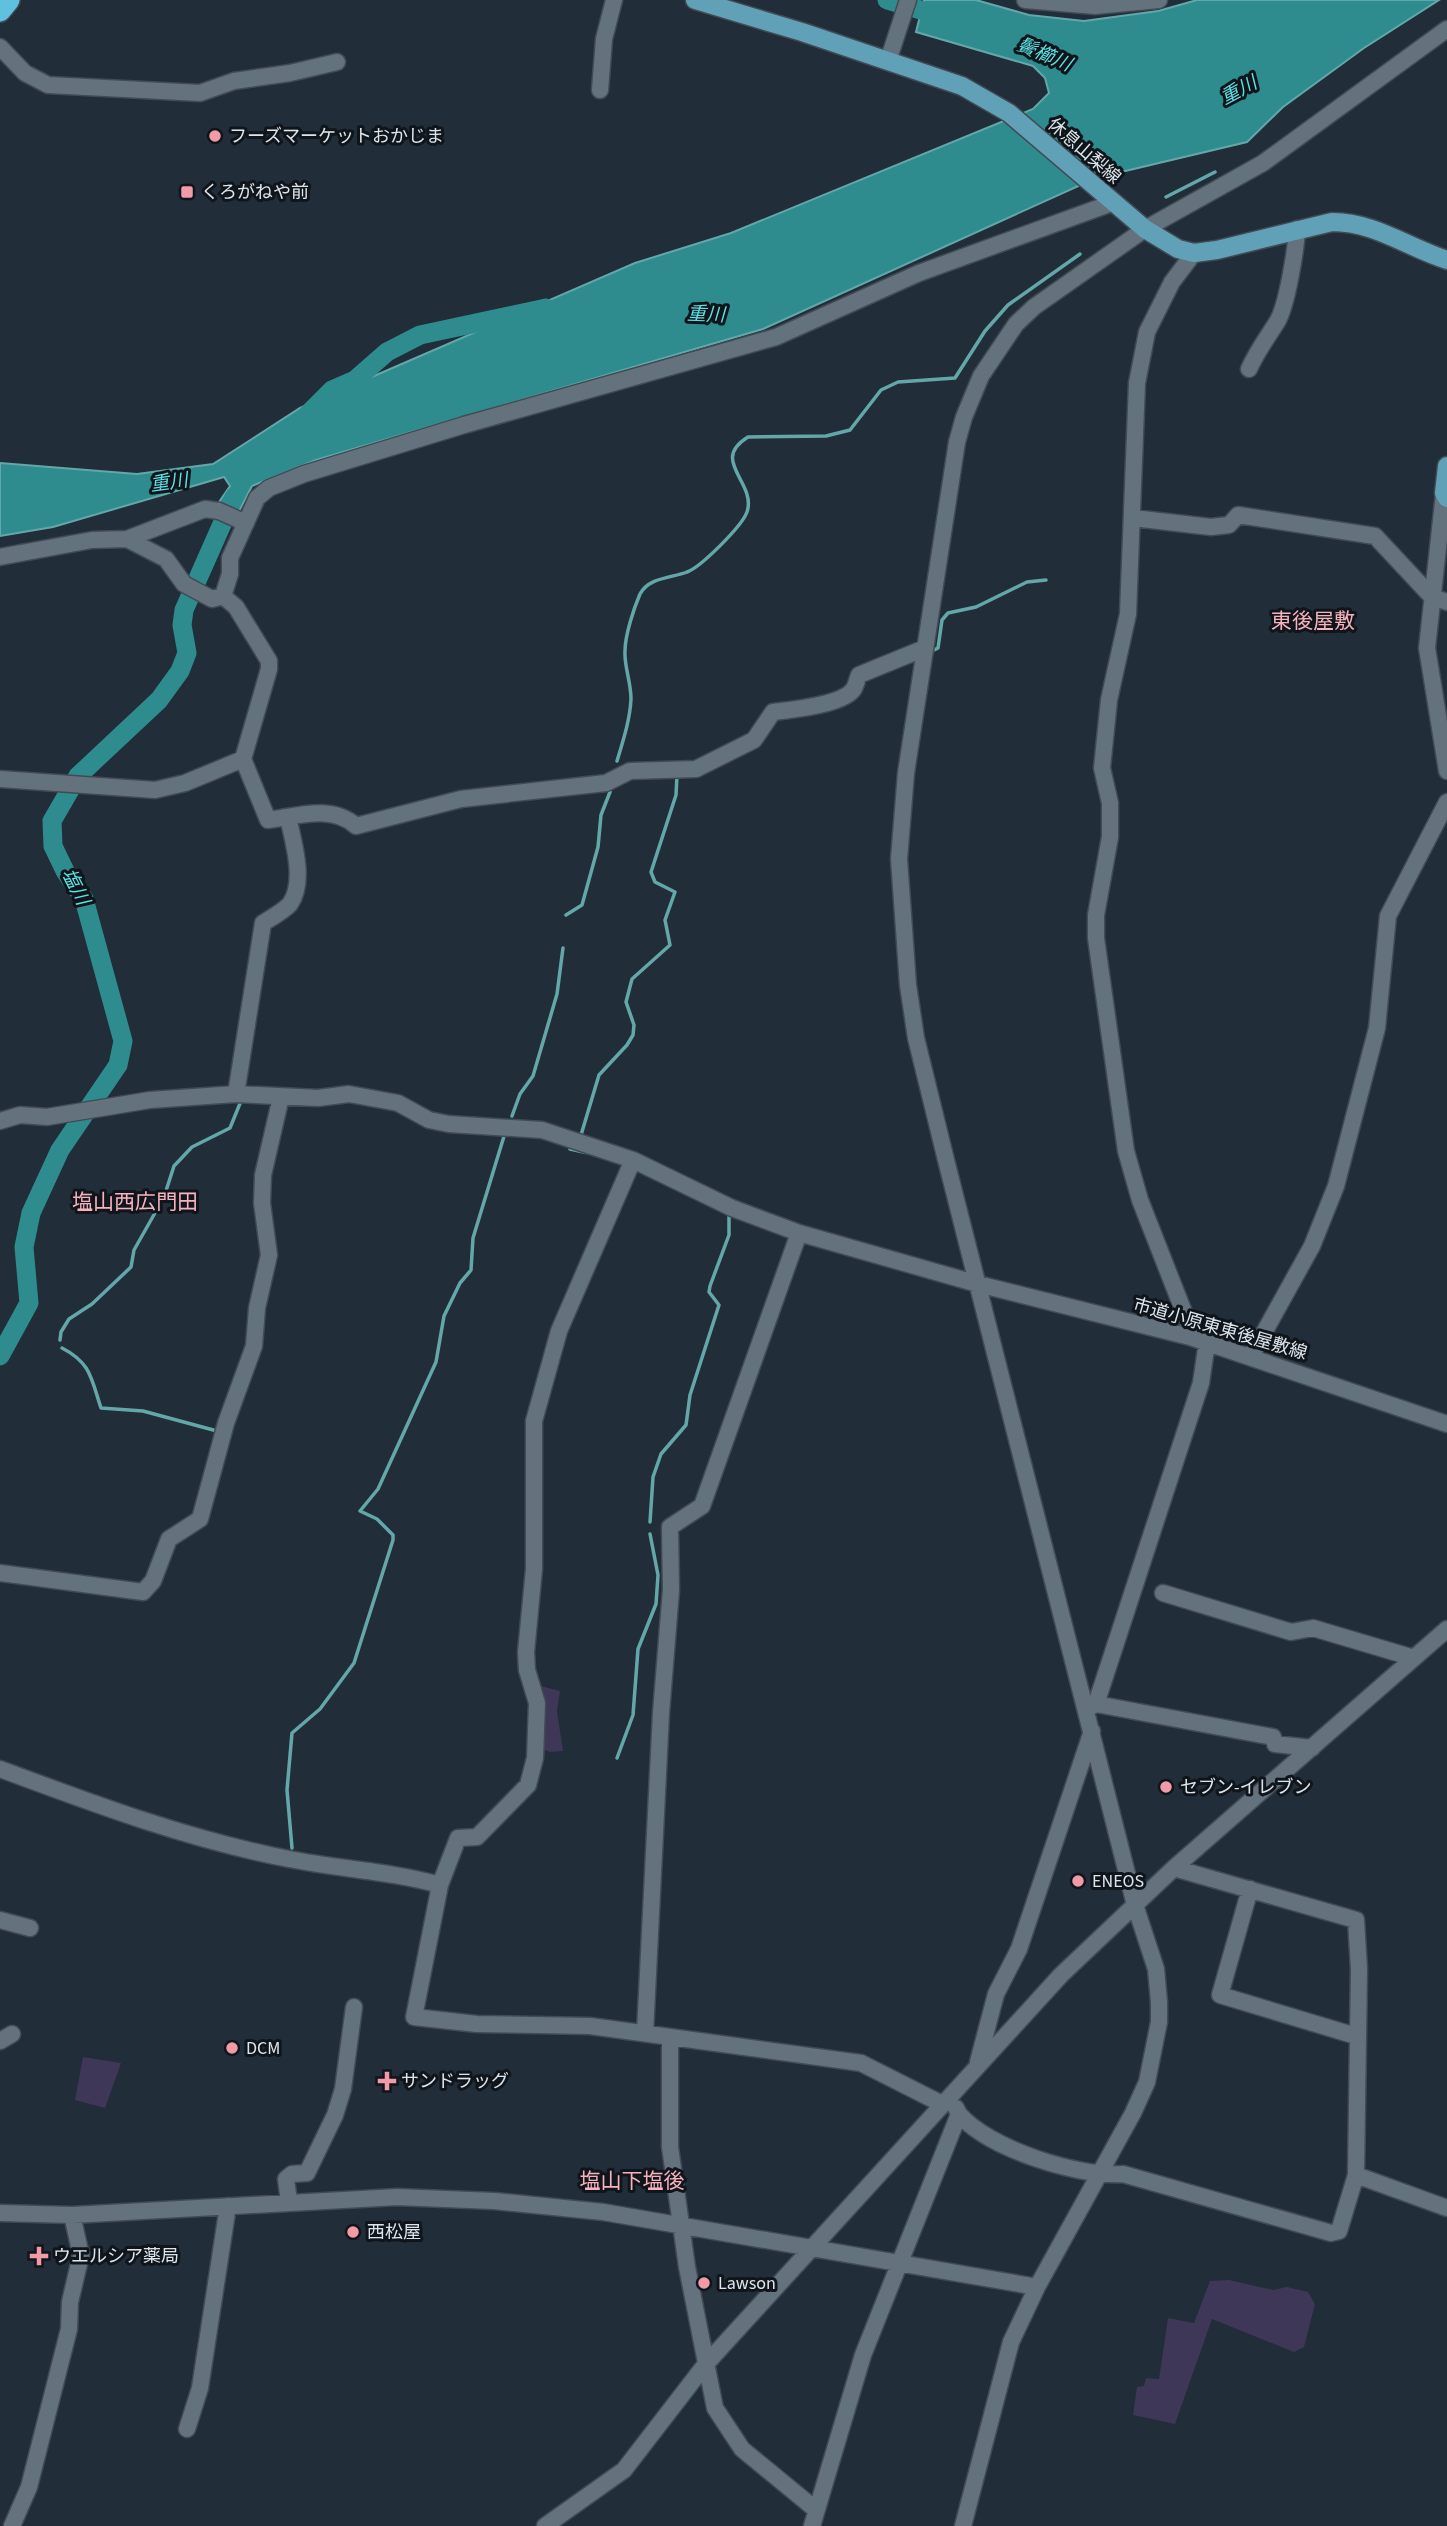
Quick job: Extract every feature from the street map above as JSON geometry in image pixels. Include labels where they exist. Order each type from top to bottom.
[{"type":"highway","points":[[0,11],[9,0]]},
{"type":"main road","name":"休息山梨線","points":[[695,0],[962,86],[1009,113],[1145,229],[1166,244],[1194,253]]},
{"type":"main road","points":[[1194,253],[1332,222],[1351,222],[1368,226],[1447,260]]},
{"type":"main road","points":[[1445,496],[1447,466]]},
{"type":"street","points":[[600,90],[604,39],[614,0]]},
{"type":"street","points":[[888,61],[908,0]]},
{"type":"street","points":[[1025,0],[1095,6],[1159,0]]},
{"type":"street","points":[[963,2526],[1011,2342],[1037,2287],[1133,2113],[1147,2082],[1159,2022],[1156,1969],[1135,1905],[1091,1731],[1091,1707],[978,1284],[916,1038],[903,946],[900,859],[903,797],[957,442],[981,376],[1016,324],[1034,307],[1145,229],[1263,163],[1447,29]]},
{"type":"street","points":[[0,47],[25,74],[48,85],[200,93],[234,81],[290,74],[337,62]]},
{"type":"street","points":[[218,598],[230,558],[257,498],[269,488],[304,474],[478,421],[776,337],[919,273],[1110,201]]},
{"type":"street","points":[[1249,369],[1259,345],[1279,320],[1296,247],[1297,229]]},
{"type":"street","points":[[1190,1337],[1189,1325],[1140,1200],[1126,1152],[1096,938],[1096,915],[1110,837],[1110,803],[1102,768],[1109,700],[1128,614],[1137,383],[1147,332],[1172,282],[1194,253]]},
{"type":"street","points":[[1445,496],[1440,599],[1427,648],[1447,771]]},
{"type":"street","points":[[0,557],[92,540],[127,539],[205,509],[219,511],[246,523]]},
{"type":"street","points":[[1133,518],[1211,527],[1229,525],[1238,515],[1375,536],[1440,599]]},
{"type":"street","points":[[127,539],[166,559],[184,584],[236,607],[269,661],[243,759],[268,820],[315,813],[345,816],[356,826],[461,799],[606,783],[630,771],[696,769],[754,740],[773,712],[802,709],[846,696],[853,690],[859,675],[925,648]]},
{"type":"street","points":[[0,779],[63,782],[95,788],[155,790],[185,783],[243,759]]},
{"type":"street","points":[[1251,1356],[1312,1245],[1336,1186],[1377,1028],[1388,916],[1447,802]]},
{"type":"street","points":[[236,1094],[263,923],[290,903],[296,885],[296,856],[288,817]]},
{"type":"street","name":"市道小原東東後屋敷線","points":[[0,1121],[20,1115],[47,1117],[110,1107],[236,1094],[318,1098],[349,1094],[398,1103],[429,1120],[449,1124],[542,1130],[799,1233],[978,1284],[1207,1342],[1447,1424]]},
{"type":"street","points":[[0,1573],[143,1592],[153,1581],[169,1539],[200,1519],[226,1423],[254,1346],[257,1308],[269,1255],[261,1192],[262,1175],[281,1097]]},
{"type":"street","points":[[631,1164],[559,1331],[549,1375],[534,1421],[534,1569],[526,1652],[527,1670],[537,1703],[535,1758],[528,1785],[477,1837],[458,1838],[440,1885],[414,2017],[477,2024],[590,2026],[861,2063],[945,2102],[990,2137],[1016,2151],[1099,2176],[1122,2174],[1331,2233],[1339,2231],[1356,2175],[1359,1969],[1356,1920],[1174,1868]]},
{"type":"street","points":[[645,2033],[661,1713],[671,1590],[670,1527],[702,1506],[799,1233]]},
{"type":"street","points":[[1091,1707],[1185,1434],[1201,1382],[1207,1342]]},
{"type":"street","points":[[1163,1593],[1291,1632],[1313,1628],[1414,1658]]},
{"type":"street","points":[[545,2526],[624,2469],[705,2365],[1061,1975],[1174,1868],[1447,1629]]},
{"type":"street","points":[[1091,1707],[1273,1737],[1275,1744],[1312,1748]]},
{"type":"street","points":[[977,2066],[996,1994],[1018,1949],[1091,1731]]},
{"type":"street","points":[[0,1769],[174,1830],[289,1859],[366,1869],[440,1885]]},
{"type":"street","points":[[1250,1889],[1220,1995],[1356,2036]]},
{"type":"street","points":[[0,1920],[30,1928]]},
{"type":"street","points":[[289,2202],[286,2179],[292,2174],[307,2173],[335,2115],[350,2048],[354,2007]]},
{"type":"street","points":[[670,2037],[670,2147],[681,2226],[715,2408],[743,2449],[815,2509]]},
{"type":"street","points":[[812,2526],[863,2355],[960,2114]]},
{"type":"street","points":[[1356,2175],[1447,2208]]},
{"type":"street","points":[[0,2213],[72,2215],[397,2197],[494,2201],[603,2213],[900,2261],[1037,2287]]},
{"type":"street","points":[[187,2428],[200,2388],[228,2206]]},
{"type":"street","points":[[12,2526],[29,2487],[69,2329],[70,2302],[81,2255],[72,2215]]},
{"type":"shaded area","points":[[537,1685],[560,1691],[557,1711],[563,1751],[550,1752],[539,1748]]},
{"type":"shaded area","points":[[83,2057],[121,2063],[105,2108],[75,2100]]},
{"type":"shaded area","points":[[1229,2280],[1273,2290],[1287,2287],[1308,2292],[1315,2304],[1304,2347],[1294,2352],[1212,2319],[1175,2424],[1133,2415],[1137,2387],[1144,2386],[1146,2378],[1159,2379],[1168,2318],[1194,2323],[1210,2281]]},
{"type":"water","points":[[924,0],[976,0],[1029,15],[1084,21],[1158,11],[1197,0],[1439,0],[1364,48],[1283,107],[1247,142],[1096,178],[763,329],[316,460],[252,486],[239,511],[219,502],[230,486],[224,477],[53,527],[0,536],[0,463],[137,474],[213,464],[300,408],[635,263],[731,233],[1033,109],[1049,93],[1045,78],[1033,66],[916,32]]},
{"type":"waterway","name":"鬢櫛川","points":[[887,0],[947,18]]},
{"type":"waterway","points":[[1166,197],[1215,172]]},
{"type":"waterway","points":[[617,761],[628,723],[631,699],[625,645],[640,594],[649,584],[693,569],[711,555],[744,518],[748,501],[733,463],[737,446],[748,437],[826,436],[850,430],[881,390],[898,382],[955,378],[985,331],[1008,305],[1080,254]]},
{"type":"waterway","name":"重川","points":[[308,414],[332,390],[355,380],[387,352],[420,335],[546,308]]},
{"type":"waterway","name":"塩川","points":[[0,1356],[29,1303],[24,1247],[31,1213],[60,1150],[118,1065],[123,1041],[84,899],[65,871],[53,846],[52,821],[78,776],[159,700],[180,671],[187,653],[182,625],[184,610],[234,497]]},
{"type":"waterway","points":[[934,650],[938,648],[942,620],[948,613],[976,607],[1027,582],[1046,580]]},
{"type":"waterway","points":[[581,1135],[599,1075],[633,1035],[634,1025],[626,1002],[632,979],[670,945],[665,920],[675,892],[655,882],[651,872],[676,795],[677,775]]},
{"type":"waterway","points":[[566,915],[582,905],[598,847],[601,815],[610,792]]},
{"type":"waterway","points":[[512,1116],[520,1094],[533,1076],[557,994],[563,948]]},
{"type":"waterway","points":[[60,1340],[61,1332],[69,1319],[92,1304],[131,1267],[134,1250],[164,1197],[174,1166],[192,1147],[230,1128],[241,1101]]},
{"type":"waterway","points":[[292,1848],[287,1790],[292,1733],[320,1709],[354,1663],[393,1540],[393,1535],[377,1519],[360,1511],[378,1489],[436,1362],[444,1316],[460,1283],[471,1270],[473,1238],[505,1133]]},
{"type":"waterway","points":[[570,1149],[588,1153]]},
{"type":"waterway","points":[[650,1522],[653,1477],[661,1454],[686,1425],[690,1395],[719,1305],[709,1292],[729,1235],[729,1213]]},
{"type":"waterway","points":[[62,1348],[79,1359],[89,1372],[101,1408],[143,1411],[217,1431]]},
{"type":"waterway","points":[[617,1758],[633,1715],[638,1649],[656,1604],[658,1575],[650,1534]]},
{"type":"place","name":"フーズマーケットおかじま","points":[[215,136]]},
{"type":"place","name":"くろがねや前","points":[[187,192]]},
{"type":"place","name":"セブン-イレブン","points":[[1166,1787]]},
{"type":"place","name":"ENEOS","points":[[1078,1881]]},
{"type":"place","name":"DCM","points":[[232,2048]]},
{"type":"place","name":"サンドラッグ","points":[[387,2081]]},
{"type":"place","name":"西松屋","points":[[353,2232]]},
{"type":"place","name":"ウエルシア薬局","points":[[39,2256]]},
{"type":"place","name":"Lawson","points":[[704,2283]]},
{"type":"district","name":"東後屋敷","points":[[1313,621]]},
{"type":"district","name":"塩山西広門田","points":[[135,1202]]},
{"type":"district","name":"塩山下塩後","points":[[632,2181]]}]
